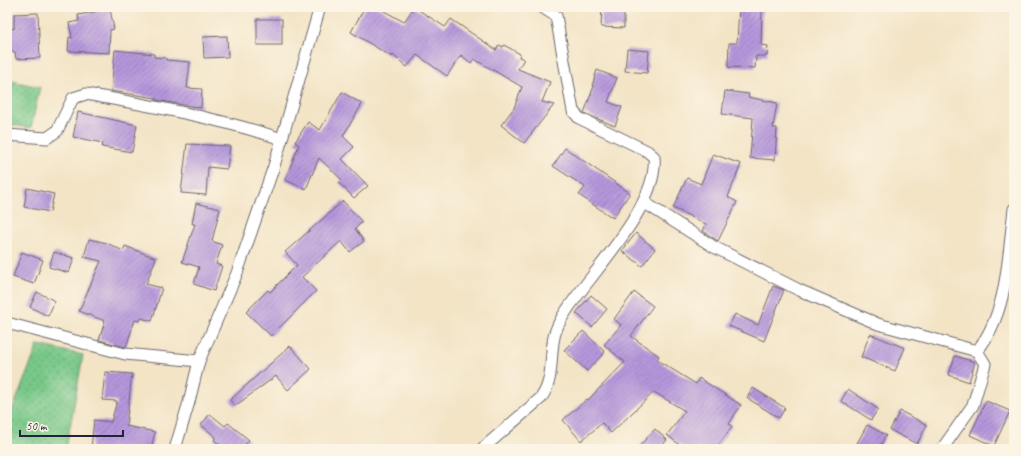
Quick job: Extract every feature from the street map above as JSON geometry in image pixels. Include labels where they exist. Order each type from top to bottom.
[{"type":"street","points":[[175,449],[199,361],[237,273],[282,139],[320,7]]},
{"type":"street","points":[[482,449],[540,398],[546,390],[550,378],[553,342],[557,326],[644,203],[655,166],[654,157],[647,152],[579,118],[572,111],[568,73],[557,12],[542,7]]},
{"type":"street","points":[[7,135],[47,138],[57,131],[72,98],[86,94],[201,117],[250,129],[282,139]]},
{"type":"street","points":[[644,203],[714,247],[799,290],[878,324],[977,351],[985,364],[973,405],[942,449]]},
{"type":"street","points":[[977,351],[988,338],[999,304],[1014,209]]},
{"type":"street","points":[[7,323],[125,354],[199,361]]},
{"type":"green space","points":[[7,80],[40,87],[31,128],[7,124]]},
{"type":"green space","points":[[38,345],[83,355],[66,449],[7,449],[7,423]]},
{"type":"building","points":[[365,7],[377,7],[404,22],[414,7],[445,27],[451,19],[496,50],[499,45],[503,47],[504,45],[520,54],[519,57],[524,59],[518,69],[550,82],[542,102],[554,105],[524,143],[501,125],[514,108],[522,87],[474,59],[471,63],[461,55],[447,76],[417,55],[407,67],[393,55],[392,57],[351,32]]},
{"type":"building","points":[[602,7],[624,7],[624,28],[601,27]]},
{"type":"building","points":[[739,7],[762,7],[761,45],[768,46],[767,56],[756,56],[755,68],[728,67],[729,43],[737,43]]},
{"type":"building","points":[[110,9],[114,29],[110,30],[109,53],[68,51],[69,37],[72,38],[69,23],[79,21],[78,15]]},
{"type":"building","points":[[38,13],[40,58],[16,59],[15,52],[7,50],[7,27],[14,29],[14,14]]},
{"type":"building","points":[[257,19],[282,19],[282,45],[257,45]]},
{"type":"building","points":[[227,36],[228,57],[204,58],[203,37]]},
{"type":"building","points":[[627,49],[649,51],[647,73],[625,71]]},
{"type":"building","points":[[115,50],[154,54],[154,57],[166,58],[166,60],[190,62],[187,88],[202,89],[201,108],[156,100],[156,98],[111,91]]},
{"type":"building","points":[[597,70],[617,78],[608,102],[622,107],[615,126],[584,113],[594,86],[592,86]]},
{"type":"building","points":[[725,91],[749,94],[748,97],[777,103],[773,128],[777,128],[775,160],[750,158],[753,118],[722,114]]},
{"type":"building","points":[[342,92],[362,104],[343,136],[354,147],[342,159],[368,186],[354,198],[339,183],[342,180],[319,158],[306,189],[285,180],[299,145],[295,142],[308,122],[320,130]]},
{"type":"building","points":[[78,112],[137,125],[132,152],[102,147],[103,143],[73,137]]},
{"type":"building","points":[[187,144],[230,146],[227,169],[208,167],[206,195],[181,193]]},
{"type":"building","points":[[565,148],[630,193],[613,218],[579,195],[585,187],[553,166]]},
{"type":"building","points":[[713,154],[741,164],[728,197],[737,202],[718,241],[703,231],[706,224],[673,208],[687,178],[701,184]]},
{"type":"building","points":[[27,188],[54,194],[50,212],[24,207]]},
{"type":"building","points":[[343,201],[362,222],[355,229],[364,241],[350,252],[341,241],[302,277],[316,291],[271,336],[246,312],[268,290],[270,292],[297,265],[285,252]]},
{"type":"building","points":[[196,203],[220,209],[212,241],[222,245],[216,264],[222,266],[214,291],[194,284],[199,267],[182,262],[195,224],[192,224]]},
{"type":"building","points":[[636,233],[655,249],[642,266],[622,251]]},
{"type":"building","points":[[89,239],[107,243],[123,251],[125,246],[156,258],[146,284],[162,288],[152,321],[141,318],[140,321],[135,320],[126,347],[99,340],[105,321],[79,311],[101,261],[84,257]]},
{"type":"building","points":[[22,252],[43,260],[34,284],[13,277]]},
{"type":"building","points":[[54,252],[74,258],[69,273],[49,267]]},
{"type":"building","points":[[773,286],[784,290],[764,341],[729,326],[735,314],[758,325]]},
{"type":"building","points":[[37,292],[55,301],[48,316],[30,307]]},
{"type":"building","points":[[634,292],[653,306],[631,336],[659,356],[657,360],[696,384],[699,378],[741,405],[729,424],[732,426],[716,449],[685,449],[667,435],[685,411],[654,392],[611,433],[602,423],[581,441],[563,420],[587,399],[588,400],[625,362],[604,345],[621,325],[614,319]]},
{"type":"building","points":[[591,295],[607,309],[592,327],[576,313]]},
{"type":"building","points":[[583,331],[605,352],[587,371],[564,350]]},
{"type":"building","points":[[870,334],[905,348],[895,371],[861,357]]},
{"type":"building","points":[[290,346],[311,369],[288,390],[276,376],[235,406],[230,400]]},
{"type":"building","points":[[955,356],[975,362],[969,382],[949,375]]},
{"type":"building","points":[[105,372],[132,374],[126,426],[155,432],[151,449],[91,449],[94,420],[111,422],[117,401],[102,400]]},
{"type":"building","points":[[753,388],[785,408],[779,418],[747,398]]},
{"type":"building","points":[[848,389],[878,409],[871,420],[841,401]]},
{"type":"building","points":[[986,401],[1010,411],[994,446],[970,435]]},
{"type":"building","points":[[900,411],[927,425],[917,444],[890,430]]},
{"type":"building","points":[[210,414],[225,426],[228,423],[249,440],[242,449],[225,449],[214,440],[216,437],[201,425]]},
{"type":"building","points":[[867,425],[886,435],[879,449],[854,449]]},
{"type":"building","points":[[655,429],[667,440],[659,449],[637,449]]}]
